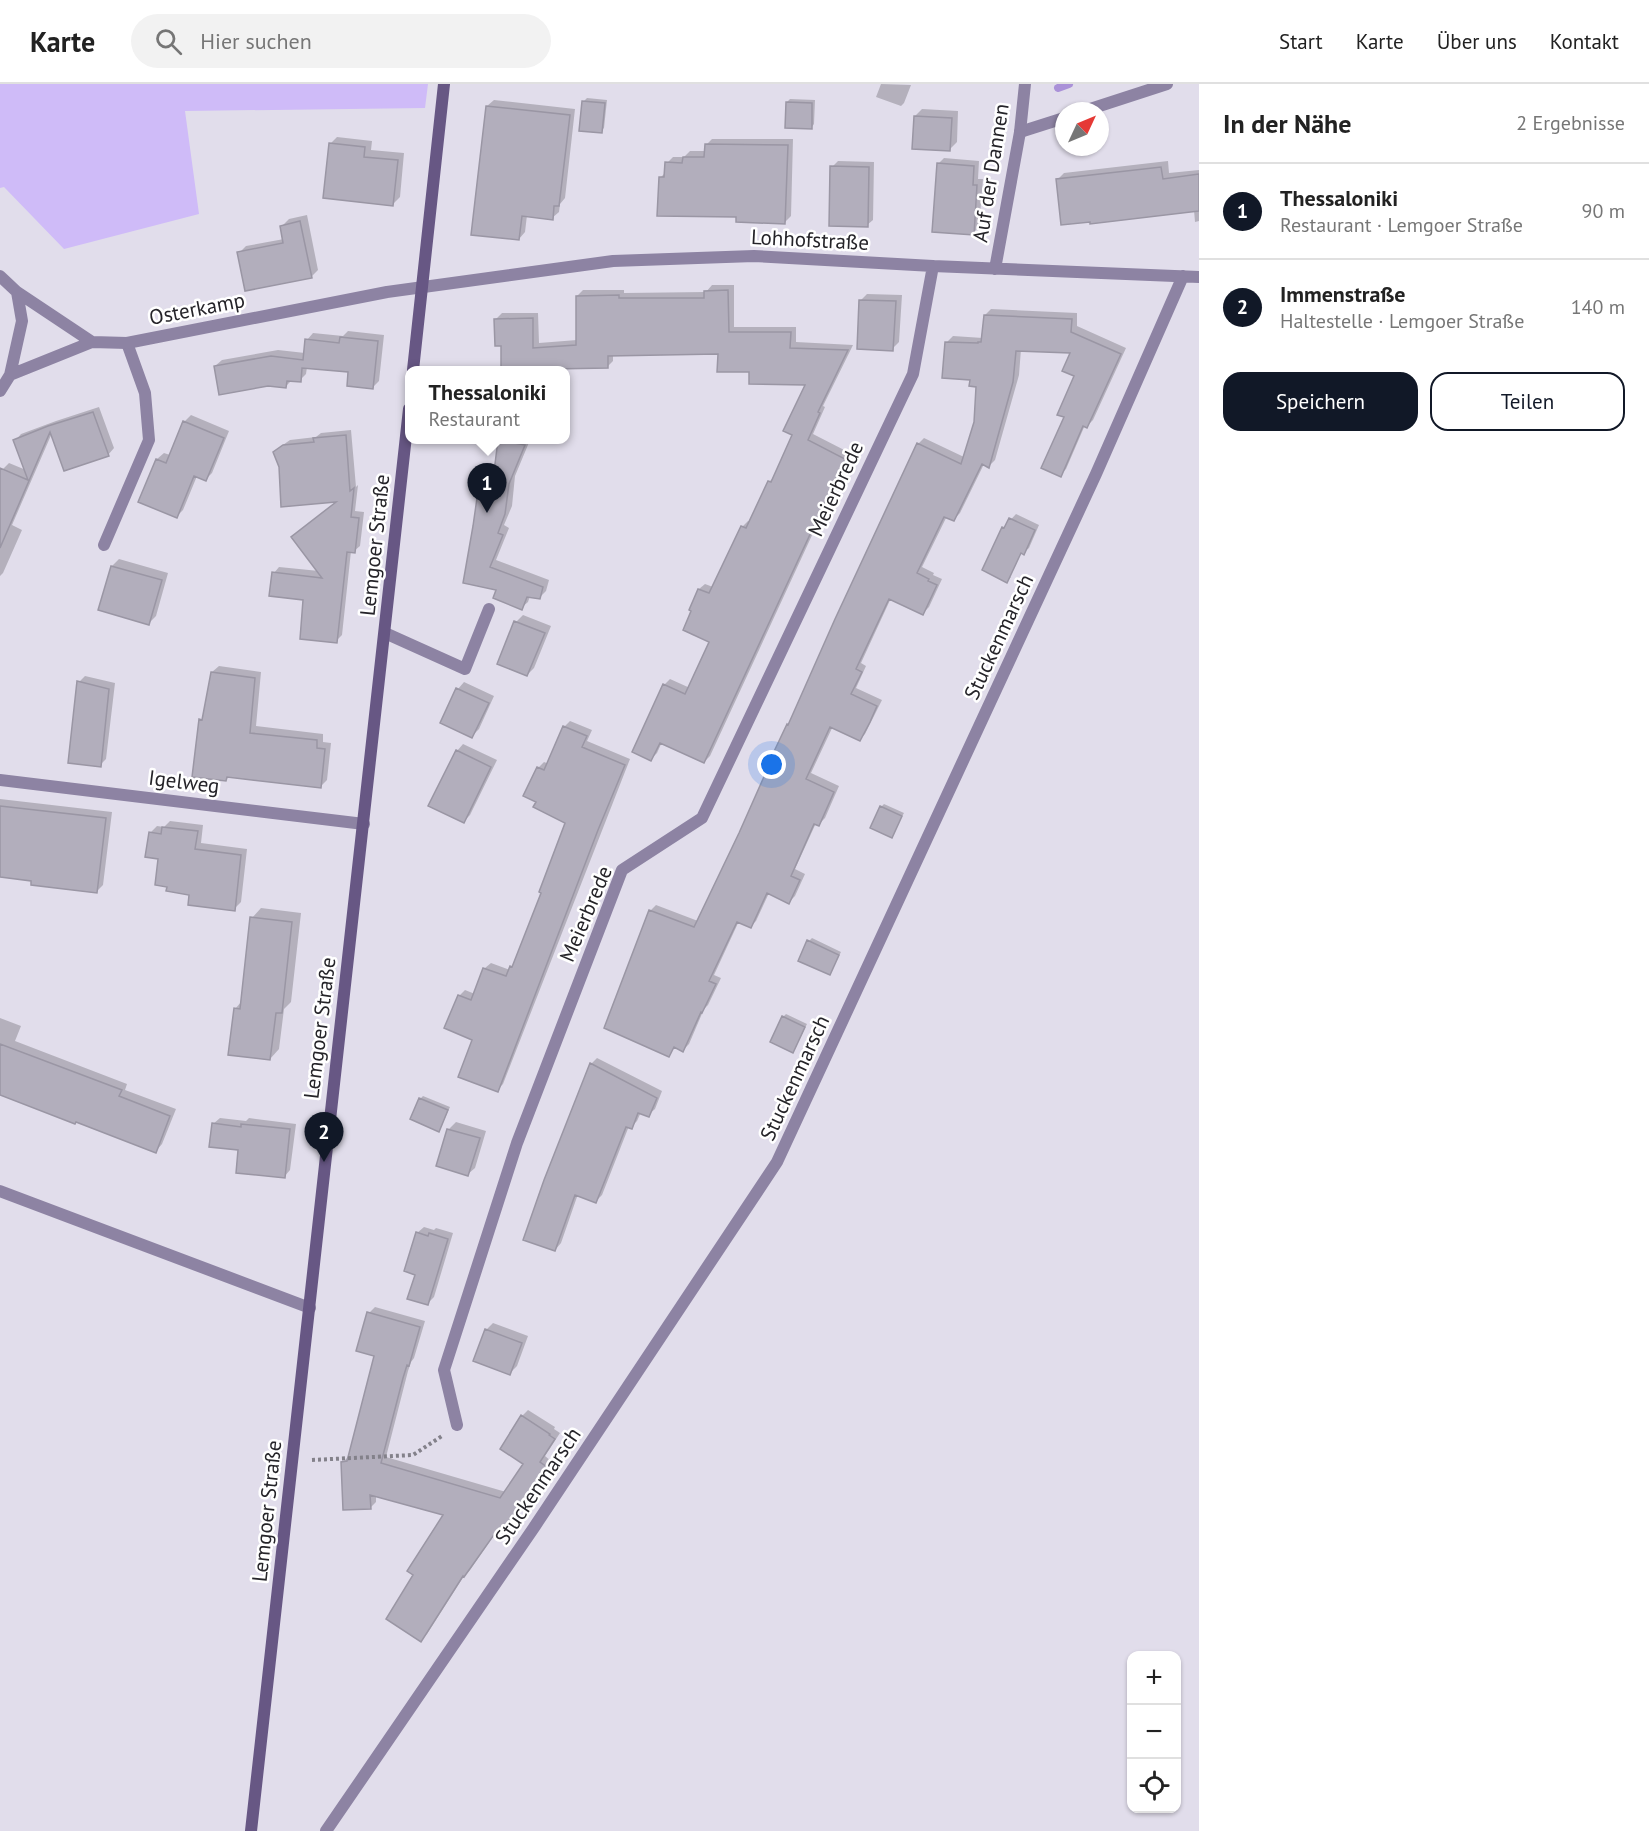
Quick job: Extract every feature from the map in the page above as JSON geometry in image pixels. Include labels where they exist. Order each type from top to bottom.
[{"type":"main road","points":[[413,366],[444,84]]},
{"type":"main road","name":"Lemgoer Straße","points":[[251,1831],[405,444]]},
{"type":"street","name":"Auf der Dannen","points":[[995,269],[1020,132],[1025,84]]},
{"type":"street","points":[[1109,103],[1167,84]]},
{"type":"street","points":[[1020,132],[1055,121]]},
{"type":"street","name":"Lohhofstraße","points":[[421,288],[613,261],[754,256],[1199,277]]},
{"type":"street","name":"Meierbrede","points":[[458,1425],[444,1370],[517,1143],[622,870],[702,818],[913,374],[933,266]]},
{"type":"street","points":[[0,276],[17,292],[92,342]]},
{"type":"street","name":"Stuckenmarsch","points":[[326,1831],[535,1526],[777,1162],[1096,474],[1183,276]]},
{"type":"street","name":"Osterkamp","points":[[92,342],[127,343],[387,292],[421,288]]},
{"type":"street","points":[[0,391],[10,375],[22,321],[17,292]]},
{"type":"street","points":[[10,375],[92,342]]},
{"type":"street","points":[[104,545],[149,440],[145,393],[127,343]]},
{"type":"street","points":[[385,633],[465,669],[489,609]]},
{"type":"street","name":"Igelweg","points":[[0,780],[364,824]]},
{"type":"street","points":[[0,1191],[309,1308]]},
{"type":"path","points":[[292,1461],[413,1455],[458,1425]]},
{"type":"shaded area","points":[[0,84],[428,84],[425,108],[185,111],[199,214],[64,249],[4,187],[0,188]]},
{"type":"building","points":[[582,101],[605,103],[602,133],[579,131]]},
{"type":"building","points":[[786,102],[812,103],[812,129],[785,128]]},
{"type":"building","points":[[486,106],[570,115],[559,206],[554,206],[553,220],[522,216],[519,240],[471,235]]},
{"type":"building","points":[[914,116],[952,118],[950,151],[912,149]]},
{"type":"building","points":[[329,143],[365,147],[364,157],[398,160],[393,206],[323,198]]},
{"type":"building","points":[[705,144],[788,145],[785,224],[736,222],[736,217],[657,216],[659,177],[664,177],[665,162],[682,163],[683,157],[704,157]]},
{"type":"building","points":[[937,163],[974,166],[973,185],[977,185],[974,235],[932,232]]},
{"type":"building","points":[[830,166],[869,167],[868,227],[829,226]]},
{"type":"building","points":[[1161,167],[1163,179],[1199,174],[1199,211],[1090,224],[1090,222],[1061,225],[1056,179]]},
{"type":"building","points":[[300,221],[312,278],[245,291],[237,252],[283,243],[280,226]]},
{"type":"building","points":[[728,290],[729,332],[791,332],[790,348],[848,350],[818,412],[820,413],[808,440],[845,459],[704,763],[660,743],[651,761],[632,752],[663,684],[685,694],[709,642],[683,630],[691,611],[689,610],[698,589],[709,593],[741,526],[746,528],[768,481],[771,482],[792,435],[783,431],[805,385],[749,384],[749,372],[717,372],[718,354],[608,356],[608,368],[501,366],[501,346],[495,346],[494,319],[533,318],[533,348],[576,345],[576,296],[704,298],[704,291]]},
{"type":"building","points":[[859,300],[896,301],[893,351],[857,349]]},
{"type":"building","points":[[984,315],[1072,319],[1071,332],[1121,354],[1087,428],[1083,426],[1061,477],[1041,468],[1064,417],[1057,415],[1074,376],[1062,371],[1070,353],[1016,351],[1013,382],[989,468],[982,464],[954,521],[944,517],[917,573],[937,585],[923,615],[889,599],[856,669],[862,672],[851,694],[877,706],[870,722],[860,741],[830,727],[806,779],[834,792],[819,826],[814,824],[791,876],[800,880],[789,904],[767,893],[751,928],[737,922],[709,981],[716,984],[683,1052],[674,1047],[669,1057],[604,1028],[649,910],[694,927],[917,443],[961,464],[974,422],[976,387],[969,386],[970,380],[942,378],[945,342],[981,342]]},
{"type":"building","points":[[340,337],[378,341],[373,389],[347,386],[348,372],[302,368],[301,382],[287,381],[286,388],[268,386],[219,395],[214,366],[271,356],[303,360],[305,339],[339,343]]},
{"type":"building","points":[[93,412],[109,456],[64,471],[50,432],[0,548],[0,468],[28,480],[13,440]]},
{"type":"building","points":[[183,421],[224,438],[206,481],[194,476],[177,518],[138,502],[156,459],[166,463]]},
{"type":"building","points":[[346,435],[350,491],[354,488],[351,517],[359,518],[355,553],[347,552],[337,643],[300,639],[303,600],[269,596],[272,572],[322,578],[291,537],[336,502],[281,507],[279,467],[273,452],[283,445],[314,442],[313,438]]},
{"type":"building","points":[[498,444],[525,445],[509,484],[505,514],[498,533],[503,535],[490,567],[543,587],[540,599],[527,597],[522,610],[493,598],[496,590],[463,583],[481,470],[494,472]]},
{"type":"building","points":[[1009,518],[1035,530],[1024,555],[1021,553],[1007,583],[982,570],[1002,527],[1004,528]]},
{"type":"building","points":[[111,566],[162,580],[149,625],[98,610]]},
{"type":"building","points":[[514,621],[545,633],[527,676],[497,664]]},
{"type":"building","points":[[211,672],[255,678],[250,733],[317,740],[317,748],[325,749],[321,788],[227,777],[226,781],[192,777],[199,719],[202,720]]},
{"type":"building","points":[[77,681],[109,689],[101,767],[68,763]]},
{"type":"building","points":[[456,688],[489,703],[472,738],[440,723]]},
{"type":"building","points":[[563,726],[587,736],[582,747],[625,765],[498,1092],[458,1077],[472,1040],[444,1028],[458,995],[471,1000],[483,968],[506,976],[510,966],[512,967],[565,823],[533,807],[536,802],[523,796],[537,767],[544,770]]},
{"type":"building","points":[[456,750],[491,767],[464,823],[428,806]]},
{"type":"building","points":[[0,806],[106,818],[97,893],[31,885],[31,881],[0,877]]},
{"type":"building","points":[[880,806],[902,816],[892,838],[870,828]]},
{"type":"building","points":[[162,827],[198,831],[195,849],[241,855],[235,911],[188,905],[189,895],[166,891],[167,887],[155,885],[158,859],[145,857],[149,832],[161,834]]},
{"type":"building","points":[[250,917],[292,922],[282,1013],[276,1013],[270,1060],[228,1055],[234,1008],[240,1009]]},
{"type":"building","points":[[807,940],[839,955],[830,975],[798,961]]},
{"type":"building","points":[[782,1016],[805,1027],[793,1053],[770,1042]]},
{"type":"building","points":[[0,1044],[122,1090],[119,1096],[170,1116],[156,1153],[0,1095]]},
{"type":"building","points":[[590,1063],[657,1098],[649,1117],[638,1113],[632,1129],[626,1127],[596,1203],[575,1195],[555,1251],[523,1240]]},
{"type":"building","points":[[419,1098],[448,1110],[439,1132],[410,1119]]},
{"type":"building","points":[[212,1123],[290,1129],[285,1178],[236,1173],[238,1150],[209,1147]]},
{"type":"building","points":[[447,1129],[480,1138],[468,1176],[436,1166]]},
{"type":"building","points":[[416,1232],[428,1236],[429,1233],[448,1239],[428,1305],[407,1299],[415,1275],[404,1271]]},
{"type":"building","points":[[367,1312],[420,1327],[409,1366],[407,1365],[403,1378],[381,1463],[500,1498],[523,1464],[500,1449],[521,1415],[555,1439],[540,1462],[547,1467],[502,1532],[498,1529],[463,1576],[421,1642],[386,1619],[413,1575],[407,1571],[443,1515],[370,1495],[371,1509],[343,1510],[341,1462],[347,1461],[374,1356],[356,1351]]},
{"type":"building","points":[[485,1329],[522,1343],[510,1375],[473,1361]]},
{"type":"waterway","points":[[1058,88],[1069,84]]},
{"type":"place","name":"Thessaloniki","points":[[487,513]]},
{"type":"place","name":"Immenstraße","points":[[324,1162]]}]
